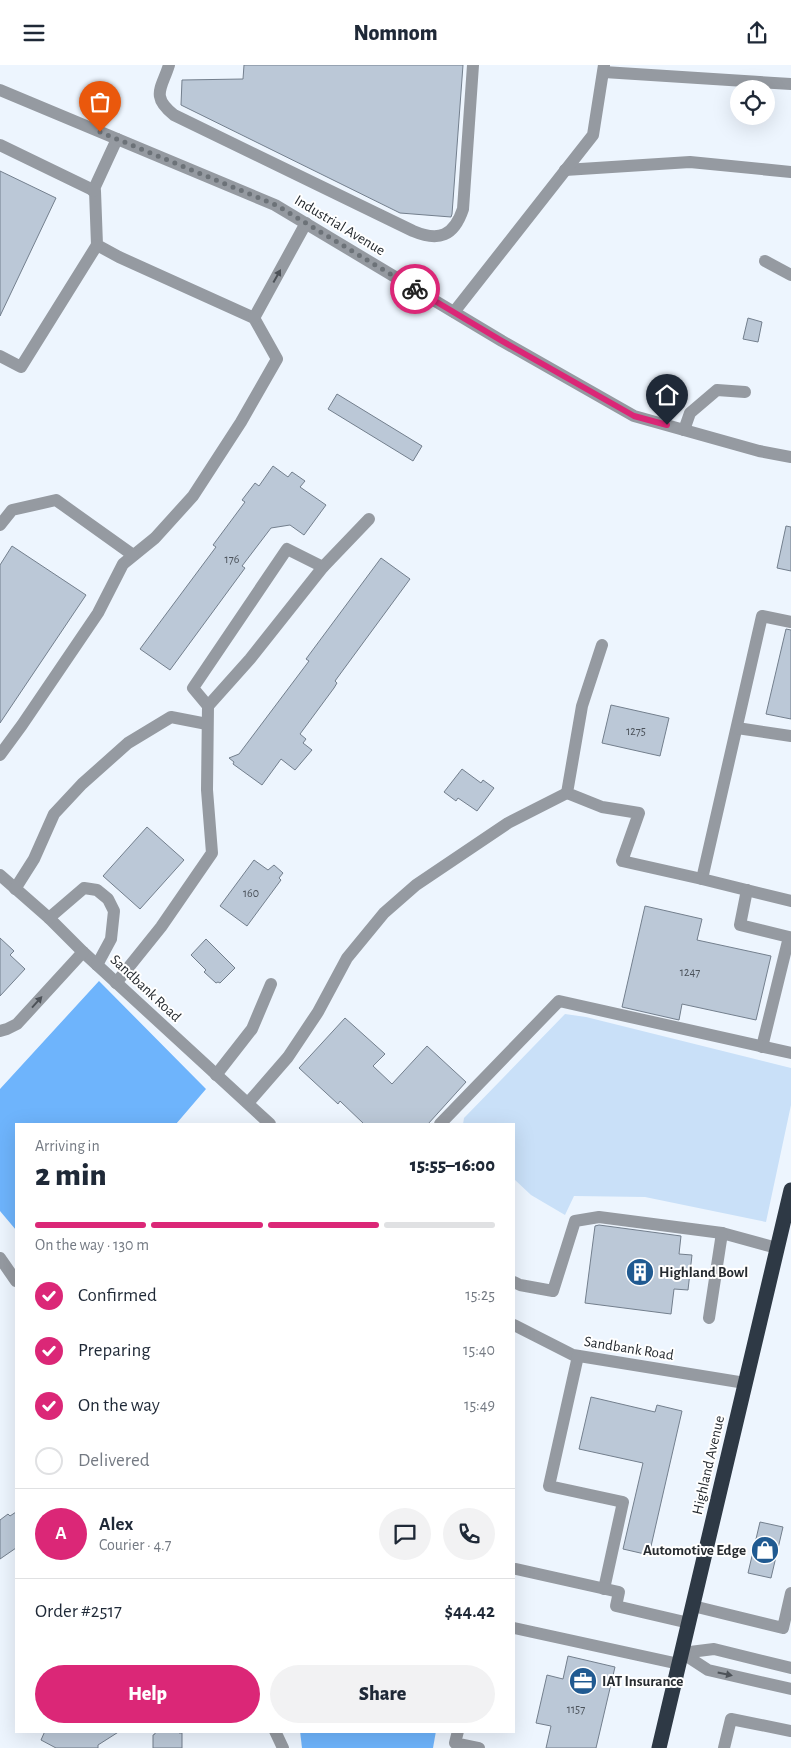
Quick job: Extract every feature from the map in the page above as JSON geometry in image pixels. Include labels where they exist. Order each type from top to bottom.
[{"type":"highway","name":"Highland Avenue","points":[[659,1748],[777,1248],[789,1212],[791,1190]]},
{"type":"street","points":[[169,65],[160,84],[159,97],[165,108],[174,115],[413,231],[425,236],[438,237],[453,229],[463,209],[474,65]]},
{"type":"street","points":[[454,312],[593,135],[604,69],[791,84]]},
{"type":"street","name":"Industrial Avenue","points":[[0,90],[276,205],[454,312],[634,416],[759,451],[791,457]]},
{"type":"street","points":[[93,191],[117,139]]},
{"type":"street","points":[[0,145],[95,191],[98,245],[21,367],[0,356]]},
{"type":"street","points":[[565,170],[690,163],[791,172]]},
{"type":"street","points":[[254,318],[306,223]]},
{"type":"street","points":[[0,755],[98,613],[123,564],[155,538],[193,496],[241,422],[276,359],[254,318],[119,257],[98,245]]},
{"type":"street","points":[[765,261],[791,275]]},
{"type":"street","points":[[684,430],[690,413],[718,391],[745,392]]},
{"type":"street","points":[[0,525],[12,511],[56,499],[134,555]]},
{"type":"street","points":[[116,983],[161,927],[212,853],[207,790],[208,706],[250,659],[323,567],[369,519]]},
{"type":"street","points":[[208,706],[193,688],[287,549],[323,567]]},
{"type":"street","points":[[702,879],[762,616],[791,622]]},
{"type":"street","points":[[567,793],[582,706],[602,645]]},
{"type":"street","points":[[15,889],[34,859],[54,814],[82,784],[128,743],[171,717],[207,724]]},
{"type":"street","points":[[737,728],[791,736]]},
{"type":"street","points":[[248,1103],[288,1057],[318,1012],[347,958],[384,913],[416,885],[508,823],[567,793],[602,807],[638,813],[622,861],[791,901]]},
{"type":"street","name":"Sandbank Road","points":[[0,875],[49,918],[116,983],[269,1123]]},
{"type":"street","points":[[49,918],[84,888],[98,890],[108,899],[114,911],[112,939],[97,965]]},
{"type":"street","points":[[747,890],[740,925],[789,937],[762,1047]]},
{"type":"street","points":[[0,1031],[17,1024],[83,952]]},
{"type":"street","points":[[216,1075],[252,1029],[271,984]]},
{"type":"street","points":[[441,1123],[559,1001],[791,1053]]},
{"type":"street","points":[[515,1282],[553,1291],[576,1221],[599,1217],[722,1233],[777,1248]]},
{"type":"street","points":[[709,1317],[722,1233]]},
{"type":"street","points":[[0,1258],[15,1280]]},
{"type":"street","name":"Sandbank Road","points":[[515,1325],[578,1356],[745,1383]]},
{"type":"street","points":[[578,1356],[549,1485],[623,1502],[604,1589]]},
{"type":"street","points":[[516,1569],[619,1592],[616,1606],[689,1623]]},
{"type":"street","points":[[693,1606],[787,1628],[791,1593]]},
{"type":"street","points":[[515,1628],[680,1659],[708,1670],[791,1689]]},
{"type":"street","points":[[680,1659],[714,1649],[791,1667]]},
{"type":"street","points":[[724,1748],[731,1719],[791,1731]]},
{"type":"street","points":[[276,1733],[283,1748]]},
{"type":"street","points":[[458,1733],[455,1743],[479,1748]]},
{"type":"shaded area","points":[[99,981],[206,1089],[177,1123],[15,1123],[15,1229],[0,1211],[0,1089]]},
{"type":"shaded area","points":[[565,1014],[586,1017],[791,1068],[791,1105],[766,1222],[645,1197],[574,1196],[565,1215],[531,1195],[515,1180],[515,1123],[463,1123],[464,1118]]},
{"type":"shaded area","points":[[300,1733],[436,1733],[433,1748],[302,1748]]},
{"type":"building","points":[[244,65],[463,65],[451,217],[400,213],[181,105],[182,80],[243,79]]},
{"type":"building","points":[[0,171],[56,198],[0,316]]},
{"type":"building","points":[[748,318],[762,322],[758,342],[743,339]]},
{"type":"building","points":[[337,394],[422,446],[413,461],[328,409]]},
{"type":"building","points":[[273,466],[288,477],[292,472],[305,481],[300,487],[326,505],[304,535],[290,525],[271,528],[242,566],[245,568],[170,670],[140,649],[216,547],[213,545],[245,502],[242,500],[255,483],[259,486]]},
{"type":"building","points":[[786,526],[791,527],[791,571],[777,568]]},
{"type":"building","points":[[12,546],[86,595],[0,723],[0,565]]},
{"type":"building","points":[[381,558],[410,579],[335,681],[337,683],[334,688],[300,734],[306,739],[303,743],[312,750],[295,770],[281,759],[262,785],[233,764],[234,762],[229,758],[239,754],[309,661],[306,659]]},
{"type":"building","points":[[786,629],[791,630],[791,719],[766,714]]},
{"type":"building","points":[[611,705],[669,718],[660,756],[602,743]]},
{"type":"building","points":[[462,769],[481,783],[483,780],[494,788],[477,811],[458,798],[456,801],[444,792]]},
{"type":"building","points":[[147,827],[184,860],[140,909],[103,876]]},
{"type":"building","points":[[254,860],[268,870],[274,865],[283,873],[279,878],[281,880],[247,926],[220,906]]},
{"type":"building","points":[[645,906],[702,919],[697,940],[771,956],[756,1020],[682,1004],[679,1020],[622,1007]]},
{"type":"building","points":[[0,938],[14,951],[10,955],[25,969],[0,996]]},
{"type":"building","points":[[206,939],[235,968],[220,983],[216,983],[204,972],[206,970],[191,955]]},
{"type":"building","points":[[345,1018],[385,1054],[373,1066],[392,1084],[427,1046],[466,1082],[429,1123],[363,1123],[340,1101],[338,1104],[299,1068]]},
{"type":"building","name":"Highland Bowl","points":[[595,1226],[681,1236],[679,1254],[692,1255],[688,1290],[674,1289],[671,1314],[585,1303]]},
{"type":"building","points":[[591,1397],[655,1412],[657,1405],[682,1411],[649,1555],[623,1549],[643,1463],[579,1449]]},
{"type":"building","points":[[15,1513],[15,1549],[0,1559],[0,1520],[8,1514],[10,1516]]},
{"type":"building","name":"Automotive Edge","points":[[760,1522],[783,1527],[771,1578],[748,1573]]},
{"type":"building","points":[[568,1656],[615,1667],[596,1748],[546,1748],[551,1726],[536,1723],[547,1675],[563,1679]]},
{"type":"building","points":[[44,1733],[117,1733],[98,1745],[98,1748],[56,1748],[41,1740]]},
{"type":"building","points":[[182,1733],[182,1748],[153,1748],[153,1735]]},
{"type":"way so far","points":[[100,132],[276,205],[415,289]]},
{"type":"place","name":"Highland Bowl","points":[[640,1272]]},
{"type":"place","name":"Automotive Edge","points":[[765,1550]]},
{"type":"place","name":"IAT Insurance","points":[[583,1681]]},
{"type":"route","points":[[415,289],[634,416],[667,425]]}]
